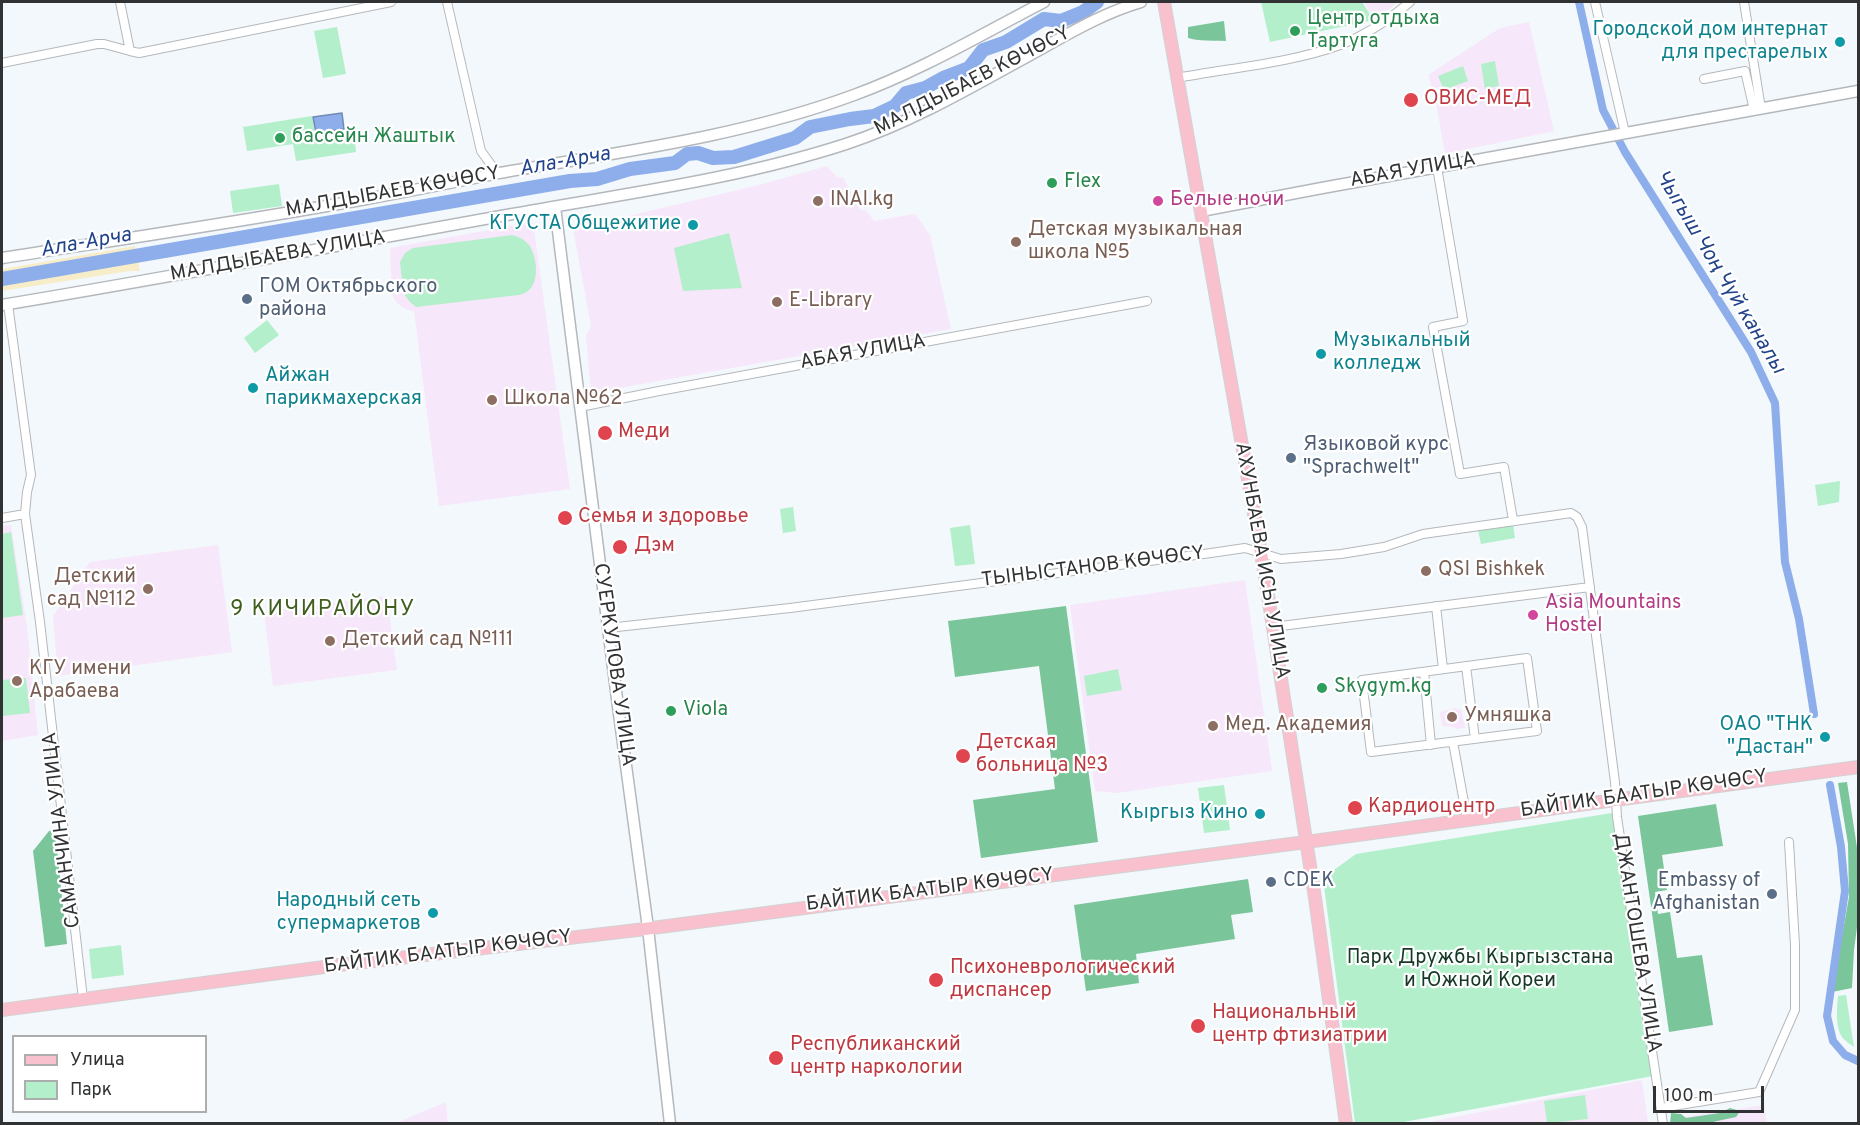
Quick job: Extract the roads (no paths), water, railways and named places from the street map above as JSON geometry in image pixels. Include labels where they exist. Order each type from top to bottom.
[{"type":"main road","name":"АХУНБАЕВА ИСЫ УЛИЦА","points":[[1164,2],[1273,627],[1316,898],[1346,1124]]},
{"type":"main road","name":"БАЙТИК БААТЫР КӨЧӨСҮ","points":[[2,1010],[1306,842],[1858,767]]},
{"type":"street","points":[[120,2],[130,51]]},
{"type":"street","points":[[2,63],[97,44],[139,53],[391,2]]},
{"type":"street","points":[[447,2],[481,151],[498,174]]},
{"type":"street","name":"МАЛДЫБАЕВ КӨЧӨСҮ","points":[[2,258],[356,201],[669,144],[765,123],[855,95],[923,65],[1044,2]]},
{"type":"street","name":"МАЛДЫБАЕВ КӨЧӨСҮ","points":[[555,207],[752,171],[861,139],[932,107],[1088,22],[1116,9],[1141,2]]},
{"type":"street","points":[[1177,78],[1289,58],[1339,45],[1381,24],[1410,2]]},
{"type":"street","points":[[1595,2],[1618,135]]},
{"type":"street","points":[[1744,2],[1757,110]]},
{"type":"street","points":[[1704,79],[1745,71],[1757,110]]},
{"type":"street","name":"АБАЯ УЛИЦА","points":[[1201,211],[1858,91]]},
{"type":"street","points":[[1437,167],[1464,321],[1433,327],[1460,474],[1504,467],[1513,520]]},
{"type":"street","name":"МАЛДЫБАЕВА УЛИЦА","points":[[5,304],[221,268],[555,207]]},
{"type":"street","name":"СУЕРКУЛОВА УЛИЦА","points":[[555,207],[648,928],[670,1124]]},
{"type":"street","name":"АБАЯ УЛИЦА","points":[[580,407],[670,388],[1147,301]]},
{"type":"street","name":"САМАНЧИНА УЛИЦА","points":[[5,304],[31,475],[25,514],[40,622],[83,999]]},
{"type":"street","name":"ТЫНЫСТАНОВ КӨЧӨСҮ","points":[[608,628],[848,600],[1245,548],[1281,559],[1341,554],[1384,547],[1423,534],[1567,512],[1575,515]]},
{"type":"street","points":[[2,518],[25,514]]},
{"type":"street","name":"ДЖАНТОШЕВА УЛИЦА","points":[[1575,515],[1581,521],[1582,527],[1619,829],[1663,1124]]},
{"type":"street","points":[[1273,627],[1590,587]]},
{"type":"street","points":[[1436,606],[1443,669]]},
{"type":"street","points":[[1527,658],[1537,731],[1371,752],[1362,680],[1466,666],[1527,658]]},
{"type":"street","points":[[1466,666],[1475,739]]},
{"type":"street","points":[[1424,672],[1431,745]]},
{"type":"street","points":[[1453,742],[1467,819]]},
{"type":"street","points":[[1661,1108],[1759,1092],[1795,1010],[1795,945],[1789,842]]},
{"type":"water","points":[[342,113],[344,129],[316,133],[313,117]]},
{"type":"waterway","name":"Ала-Арча","points":[[2,279],[570,181],[597,179],[630,169],[675,163],[687,154],[698,153],[713,158],[734,157],[795,138],[810,127],[874,116],[895,106],[906,93],[925,88],[969,68],[983,50],[1006,42],[1044,19],[1061,21],[1083,12],[1097,2]]},
{"type":"waterway","name":"Чыгыш Чоң Чүй каналы","points":[[1579,2],[1603,110],[1625,152],[1751,352],[1775,403],[1785,562],[1799,619],[1814,714]]},
{"type":"waterway","name":"Чыгыш Чоң Чүй каналы","points":[[1830,785],[1841,847],[1845,891],[1827,1016],[1833,1041],[1845,1055],[1858,1061]]},
{"type":"place","name":"Центр отдыха Тартуга","points":[[1295,31]]},
{"type":"place","name":"Городской дом интернат для престарелых","points":[[1840,42]]},
{"type":"place","name":"ОВИС-МЕД","points":[[1411,100]]},
{"type":"place","name":"бассейн Жаштык","points":[[280,138]]},
{"type":"place","name":"Flex","points":[[1052,183]]},
{"type":"place","name":"INAI.kg","points":[[818,201]]},
{"type":"place","name":"Белые ночи","points":[[1158,201]]},
{"type":"place","name":"КГУСТА Общежитие","points":[[693,225]]},
{"type":"place","name":"Детская музыкальная школа №5","points":[[1016,242]]},
{"type":"place","name":"ГОМ Октябрьского района","points":[[247,299]]},
{"type":"place","name":"E-Library","points":[[777,302]]},
{"type":"place","name":"Музыкальный колледж","points":[[1321,354]]},
{"type":"place","name":"Айжан парикмахерская","points":[[253,388]]},
{"type":"place","name":"Школа №62","points":[[492,400]]},
{"type":"place","name":"Меди","points":[[605,433]]},
{"type":"place","name":"Языковой курс \"Sprachwelt\"","points":[[1291,458]]},
{"type":"place","name":"Семья и здоровье","points":[[565,518]]},
{"type":"place","name":"Дэм","points":[[620,547]]},
{"type":"place","name":"QSI Bishkek","points":[[1426,571]]},
{"type":"place","name":"Детский сад №112","points":[[148,589]]},
{"type":"place","name":"Asia Mountains Hostel","points":[[1533,615]]},
{"type":"place","name":"Детский сад №111","points":[[330,641]]},
{"type":"place","name":"КГУ имени Арабаева","points":[[17,681]]},
{"type":"place","name":"Skygym.kg","points":[[1322,688]]},
{"type":"place","name":"Viola","points":[[671,711]]},
{"type":"place","name":"Умняшка","points":[[1452,717]]},
{"type":"place","name":"Мед. Академия","points":[[1213,726]]},
{"type":"place","name":"ОАО \"ТНК \"Дастан\"","points":[[1825,737]]},
{"type":"place","name":"Детская больница №3","points":[[963,756]]},
{"type":"place","name":"Кардиоцентр","points":[[1355,808]]},
{"type":"place","name":"Кыргыз Кино","points":[[1260,814]]},
{"type":"place","name":"CDEK","points":[[1271,882]]},
{"type":"place","name":"Embassy of Afghanistan","points":[[1772,894]]},
{"type":"place","name":"Народный сеть супермаркетов","points":[[433,913]]},
{"type":"place","name":"Психоневрологический диспансер","points":[[936,980]]},
{"type":"place","name":"Национальный центр фтизиатрии","points":[[1198,1026]]},
{"type":"place","name":"Республиканский центр наркологии","points":[[776,1058]]},
{"type":"district","name":"9 КИЧИРАЙОНУ","points":[[323,611]]},
{"type":"park label","name":"Парк Дружбы Кыргызстана и Южной Кореи","points":[[1480,970]]}]
